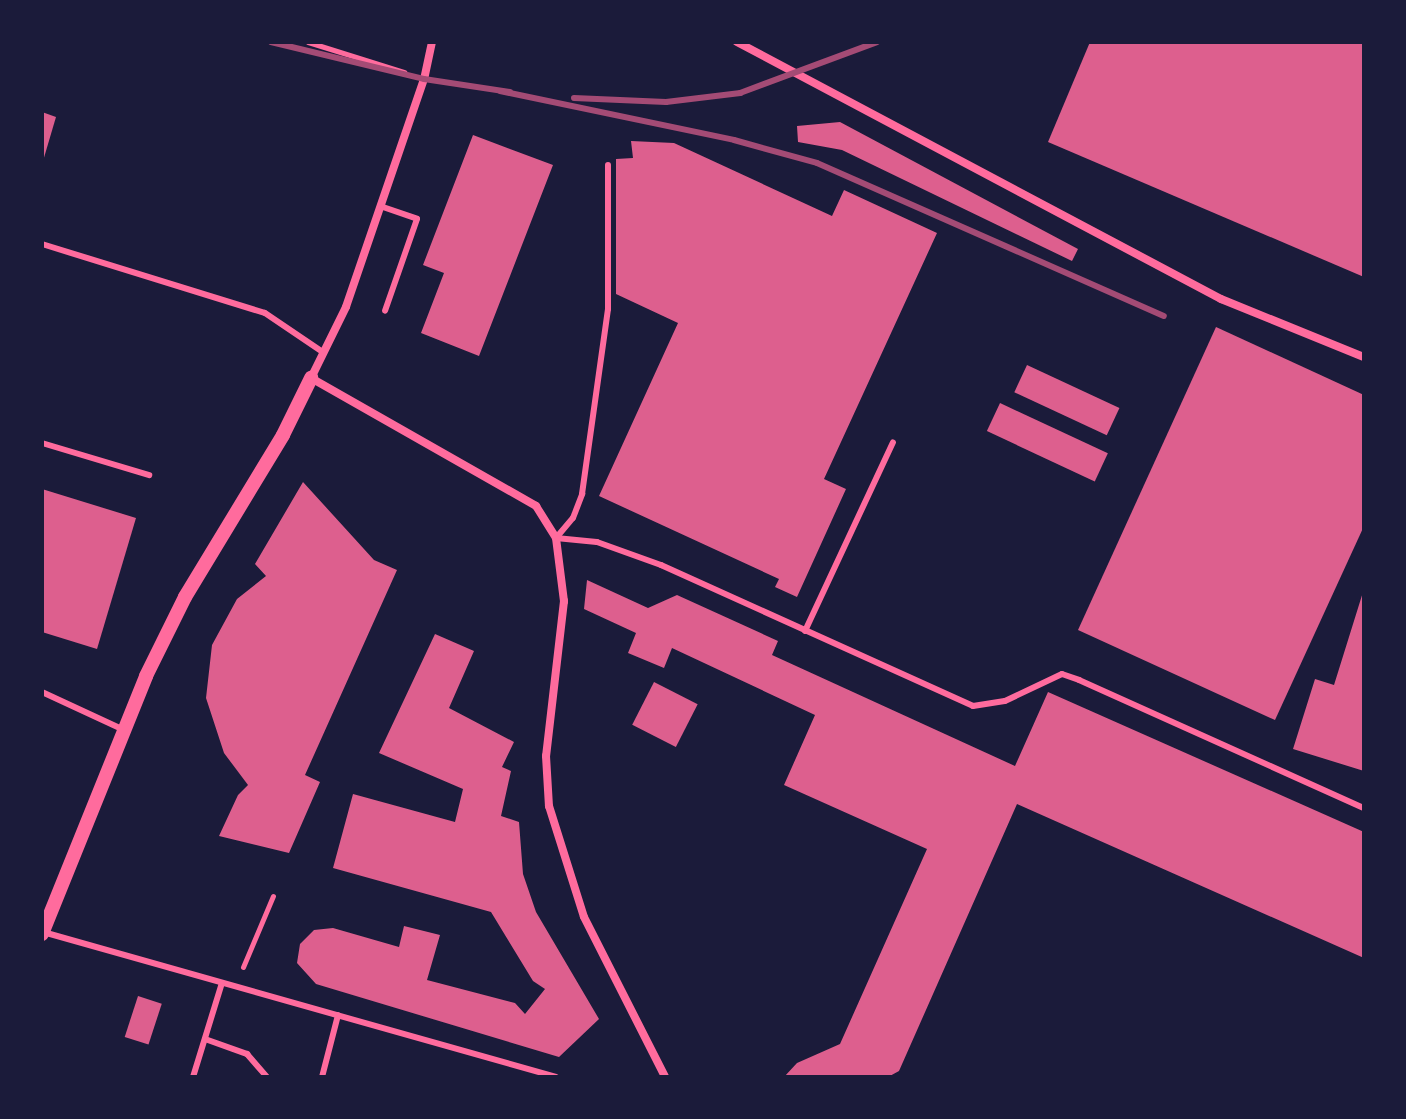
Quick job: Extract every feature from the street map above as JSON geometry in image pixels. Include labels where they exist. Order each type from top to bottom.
[{"type":"street","points":[[42,933],[122,729],[185,597],[283,435],[346,307],[424,79],[432,42]]},
{"type":"street","points":[[737,42],[966,168],[1221,299],[1364,357]]},
{"type":"street","points":[[311,378],[536,506],[556,538],[564,601],[546,756],[549,806],[584,917],[665,1077]]},
{"type":"lane","points":[[556,538],[573,518],[582,494],[608,309],[608,165]]},
{"type":"lane","points":[[380,206],[417,219],[385,311]]},
{"type":"lane","points":[[42,244],[265,313],[324,353]]},
{"type":"lane","points":[[805,631],[893,442]]},
{"type":"lane","points":[[42,443],[149,475]]},
{"type":"lane","points":[[556,538],[597,542],[661,565],[973,706],[1005,701],[1062,674],[1364,808]]},
{"type":"lane","points":[[42,692],[122,729]]},
{"type":"lane","points":[[42,933],[556,1077]]},
{"type":"lane","points":[[193,1077],[222,983]]},
{"type":"lane","points":[[322,1077],[338,1015]]},
{"type":"lane","points":[[205,1039],[247,1054],[267,1077]]},
{"type":"path","points":[[308,42],[424,79]]},
{"type":"path","points":[[235,986],[273,896]]},
{"type":"building","points":[[1090,42],[1364,42],[1364,277],[1048,142]]},
{"type":"building","points":[[42,112],[56,117],[43,161],[42,161]]},
{"type":"building","points":[[840,122],[1078,249],[1072,261],[842,150],[798,142],[797,126]]},
{"type":"building","points":[[473,135],[553,165],[479,356],[421,333],[444,273],[423,265]]},
{"type":"building","points":[[631,141],[674,143],[832,216],[844,190],[937,233],[824,479],[846,489],[797,597],[775,587],[779,579],[599,496],[678,323],[616,294],[616,159],[633,158]]},
{"type":"building","points":[[1216,327],[1364,395],[1364,526],[1275,720],[1078,630]]},
{"type":"building","points":[[1027,365],[1119,408],[1107,435],[1014,392]]},
{"type":"building","points":[[1000,403],[1108,453],[1095,481],[987,431]]},
{"type":"building","points":[[303,482],[374,560],[397,570],[305,775],[320,782],[289,853],[219,836],[238,795],[248,785],[224,753],[206,698],[212,645],[237,599],[266,576],[255,564]]},
{"type":"building","points":[[42,489],[136,518],[97,649],[42,632]]},
{"type":"building","points":[[587,580],[648,608],[677,595],[778,641],[772,655],[1015,766],[1048,692],[1364,832],[1364,958],[1017,804],[899,1071],[888,1077],[784,1077],[797,1063],[840,1044],[927,849],[784,785],[815,715],[672,648],[664,668],[628,653],[636,633],[584,609]]},
{"type":"building","points":[[1363,592],[1364,771],[1293,749],[1315,679],[1334,685]]},
{"type":"building","points":[[435,634],[474,651],[449,708],[514,742],[502,767],[511,771],[501,816],[519,822],[523,874],[536,912],[599,1019],[559,1057],[316,984],[297,963],[300,944],[314,930],[333,928],[399,947],[404,926],[440,935],[427,980],[515,1003],[525,1014],[545,989],[533,981],[491,912],[333,868],[353,794],[455,822],[463,789],[379,753]]},
{"type":"building","points":[[654,682],[698,704],[676,747],[632,725]]},
{"type":"building","points":[[138,996],[162,1004],[148,1045],[125,1037]]},
{"type":"railway","points":[[271,42],[424,79],[510,92]]},
{"type":"railway","points":[[574,98],[666,102],[740,93],[877,42]]},
{"type":"railway","points":[[500,91],[734,140],[817,163],[1164,316]]}]
